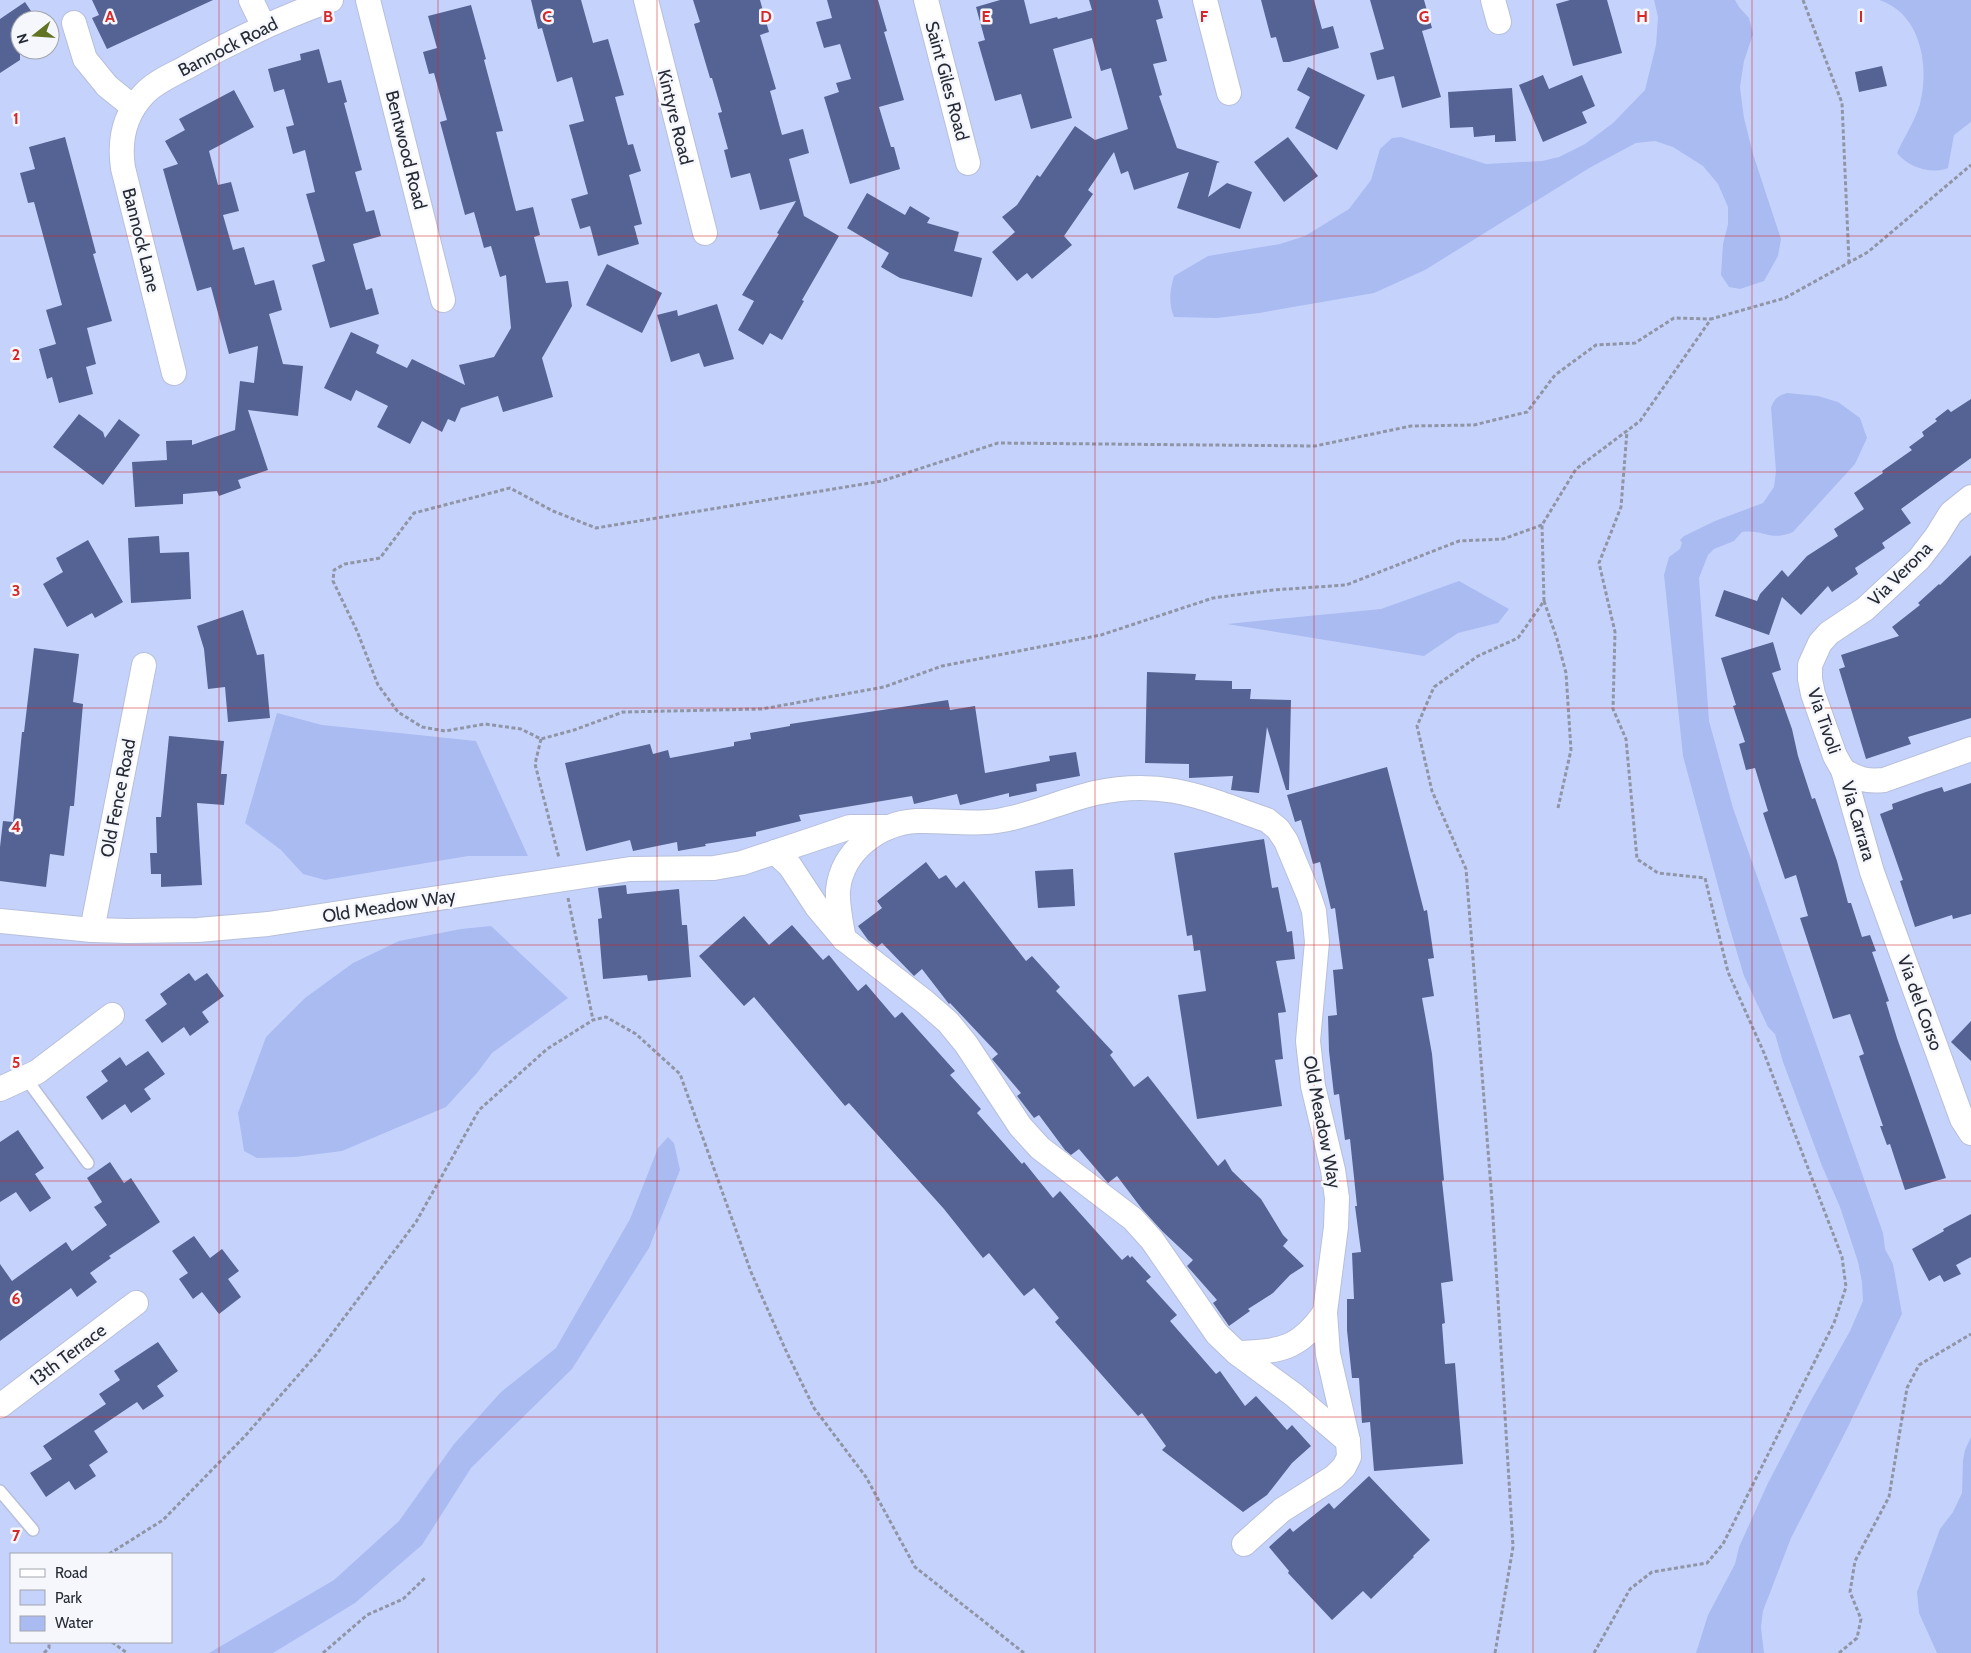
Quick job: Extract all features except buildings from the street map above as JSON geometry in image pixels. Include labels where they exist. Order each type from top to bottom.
[{"type":"street","points":[[251,0],[264,27]]},
{"type":"street","name":"Bannock Road","points":[[133,107],[155,85],[210,54],[264,27],[331,0]]},
{"type":"street","name":"Bentwood Road","points":[[368,0],[443,300]]},
{"type":"street","name":"Kintyre Road","points":[[646,0],[704,233]]},
{"type":"street","name":"Saint Giles Road","points":[[926,0],[968,162]]},
{"type":"street","points":[[1205,0],[1229,93]]},
{"type":"street","points":[[74,23],[85,58],[107,86],[133,107]]},
{"type":"street","name":"Bannock Lane","points":[[133,107],[124,126],[121,140],[123,168],[174,374]]},
{"type":"street","name":"Via Verona","points":[[1820,643],[1829,633],[1865,609],[1918,559],[1936,537],[1951,512],[1971,497]]},
{"type":"street","name":"Via Tivoli","points":[[1820,643],[1810,665],[1810,679],[1813,694],[1835,756],[1843,770]]},
{"type":"street","name":"Old Fence Road","points":[[92,930],[144,666]]},
{"type":"street","points":[[1843,770],[1856,778],[1870,782],[1884,780],[1971,749]]},
{"type":"street","name":"Via Carrara","points":[[1843,770],[1872,872]]},
{"type":"street","name":"Old Meadow Way","points":[[844,939],[838,904],[838,890],[846,863],[854,851],[870,837],[892,827],[915,822],[995,822],[1023,817],[1093,794],[1121,788],[1150,787],[1185,792],[1267,820],[1278,829],[1286,841],[1309,896],[1316,926],[1317,942],[1308,1041],[1310,1070],[1333,1170],[1337,1198],[1336,1227],[1325,1312],[1328,1354],[1348,1441],[1349,1457],[1344,1467],[1334,1477],[1282,1510],[1244,1544]]},
{"type":"street","name":"Old Meadow Way","points":[[0,921],[92,930],[198,930],[268,924],[630,869],[714,868],[742,863],[850,827],[892,827]]},
{"type":"street","points":[[775,852],[790,866],[817,908],[844,939],[948,1022],[966,1044],[1020,1126],[1040,1148],[1139,1226],[1152,1240],[1207,1322],[1237,1353],[1294,1395],[1348,1441]]},
{"type":"street","name":"Via del Corso","points":[[1872,872],[1962,1119],[1971,1132]]},
{"type":"street","points":[[0,1089],[37,1072],[112,1015]]},
{"type":"street","name":"13th Terrace","points":[[0,1406],[136,1303]]},
{"type":"street","points":[[1237,1353],[1273,1351],[1288,1347],[1315,1327],[1325,1312]]},
{"type":"lane","points":[[26,1077],[88,1163]]},
{"type":"lane","points":[[0,1491],[33,1530]]},
{"type":"path","points":[[1803,0],[1842,103],[1849,262]]},
{"type":"path","points":[[1542,525],[1503,539],[1459,541],[1346,584],[1274,590],[1213,598],[1101,634],[942,666],[884,687],[762,709],[623,712],[574,730],[541,739],[521,729],[485,724],[445,731],[422,728],[398,712],[378,685],[357,631],[333,581],[334,570],[345,564],[380,558],[414,513],[510,488],[553,511],[596,528],[882,481],[998,442],[1315,446],[1411,426],[1474,425],[1527,412],[1554,375],[1596,345],[1635,342],[1674,318],[1711,319],[1786,298],[1868,252],[1971,165]]},
{"type":"path","points":[[1558,808],[1571,750],[1566,673],[1544,601],[1542,525],[1576,468],[1640,421],[1711,319]]},
{"type":"path","points":[[1594,1653],[1630,1589],[1652,1572],[1707,1563],[1724,1544],[1834,1323],[1846,1287],[1842,1257],[1764,1053],[1728,972],[1705,878],[1658,874],[1637,858],[1626,739],[1613,708],[1615,632],[1599,563],[1621,507],[1627,431]]},
{"type":"path","points":[[1495,1653],[1513,1547],[1492,1201],[1466,869],[1432,791],[1417,726],[1434,687],[1478,656],[1518,638],[1544,601]]},
{"type":"path","points":[[112,1553],[163,1520],[245,1436],[316,1356],[416,1222],[478,1110],[547,1049],[593,1020],[606,1017],[636,1034],[680,1074],[751,1272],[795,1369],[814,1408],[866,1477],[915,1567],[1024,1653]]},
{"type":"path","points":[[1839,1653],[1857,1638],[1860,1619],[1850,1592],[1855,1561],[1889,1497],[1906,1388],[1919,1365],[1971,1334]]},
{"type":"path","points":[[324,1653],[367,1615],[403,1599],[426,1577]]},
{"type":"path","points":[[113,1643],[128,1653]]},
{"type":"green space","points":[[0,0],[1971,0],[1971,1653],[0,1653]]},
{"type":"water","points":[[1654,0],[1735,0],[1749,18],[1753,34],[1744,61],[1740,87],[1744,118],[1753,154],[1781,239],[1778,256],[1764,281],[1740,289],[1729,287],[1721,275],[1723,244],[1728,224],[1728,207],[1718,184],[1703,166],[1673,147],[1655,141],[1636,143],[1591,167],[1425,270],[1374,293],[1259,313],[1217,318],[1174,317],[1170,296],[1174,276],[1208,256],[1280,244],[1305,236],[1349,209],[1371,180],[1380,149],[1392,138],[1401,137],[1486,164],[1542,161],[1559,157],[1585,144],[1613,123],[1645,90],[1656,45],[1658,17]]},
{"type":"water","points":[[1879,0],[1971,0],[1971,122],[1954,135],[1948,168],[1934,171],[1913,166],[1897,153],[1920,104],[1924,74],[1919,43],[1913,29],[1905,17],[1893,7]]},
{"type":"water","points":[[1787,393],[1818,396],[1838,402],[1860,418],[1867,438],[1855,464],[1793,532],[1773,536],[1756,532],[1742,532],[1734,541],[1714,549],[1708,555],[1699,578],[1709,721],[1733,808],[1883,1233],[1885,1249],[1893,1264],[1902,1314],[1847,1429],[1791,1538],[1763,1611],[1761,1627],[1764,1653],[1696,1653],[1708,1615],[1735,1564],[1739,1547],[1768,1483],[1850,1331],[1863,1301],[1858,1262],[1840,1207],[1822,1166],[1783,1062],[1775,1034],[1768,1027],[1744,976],[1727,919],[1683,756],[1664,575],[1669,557],[1680,549],[1682,543],[1680,540],[1684,536],[1715,521],[1763,503],[1774,487],[1776,471],[1771,408],[1776,398]]},
{"type":"water","points":[[1459,581],[1509,609],[1498,623],[1458,633],[1424,656],[1227,624],[1381,609]]},
{"type":"water","points":[[277,713],[322,725],[476,741],[528,856],[468,856],[325,880],[303,874],[281,850],[245,823]]},
{"type":"water","points":[[491,926],[568,998],[492,1053],[477,1073],[446,1107],[342,1151],[295,1157],[257,1158],[244,1151],[238,1113],[266,1037],[305,998],[353,963],[399,941],[461,929]]},
{"type":"water","points":[[668,1137],[674,1143],[680,1170],[649,1248],[572,1369],[471,1468],[422,1545],[355,1603],[273,1653],[209,1653],[334,1580],[399,1521],[454,1444],[501,1392],[556,1348],[630,1219],[658,1148]]},
{"type":"water","points":[[1971,1437],[1971,1653],[1937,1653],[1919,1613],[1917,1592],[1940,1529],[1953,1512],[1962,1493],[1963,1460]]}]
